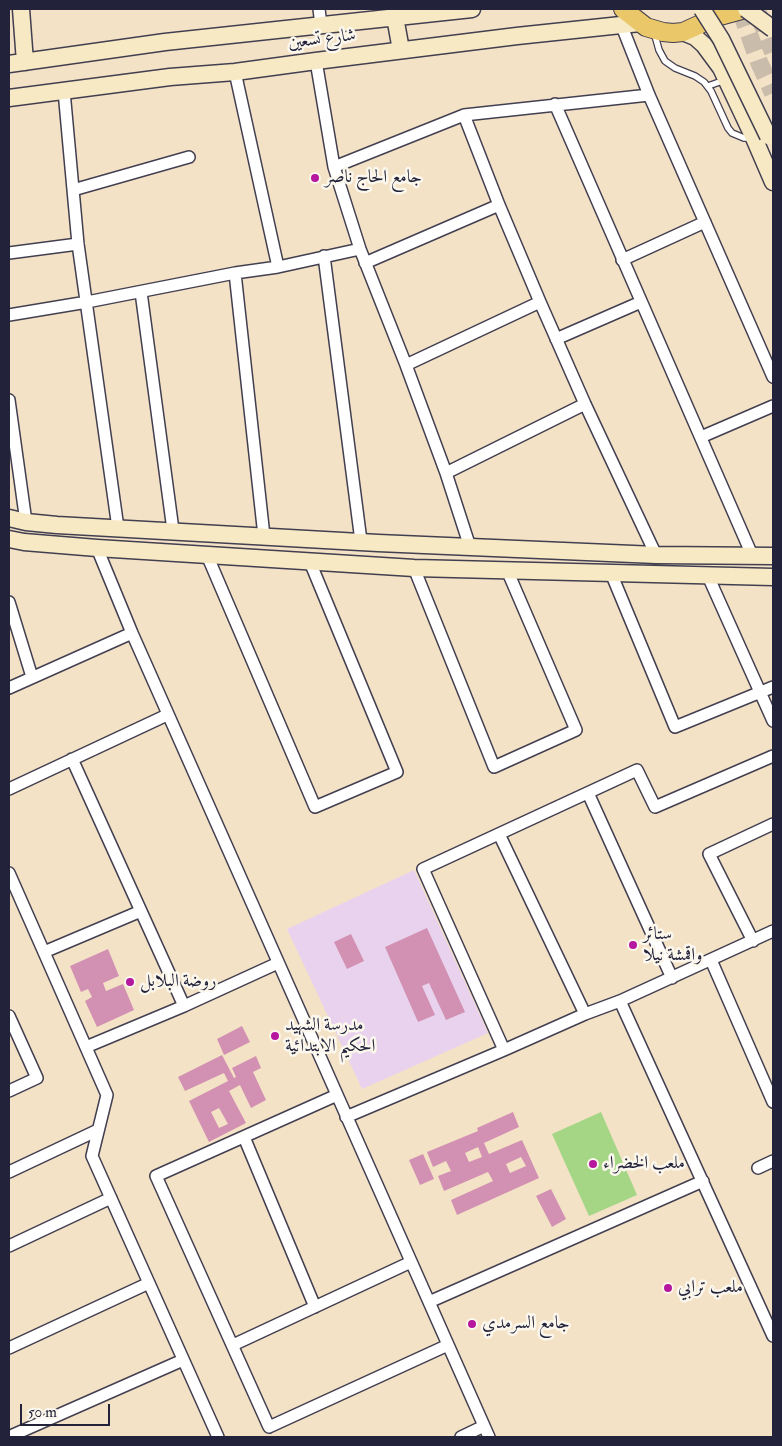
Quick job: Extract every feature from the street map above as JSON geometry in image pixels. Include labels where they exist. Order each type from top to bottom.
[{"type":"main road","name":"شارع تسعين","points":[[17,63],[320,17],[395,17],[472,9]]},
{"type":"main road","points":[[702,9],[721,39],[765,140],[773,182]]},
{"type":"main road","points":[[622,16],[668,33],[683,32],[716,17],[745,9],[773,29]]},
{"type":"main road","points":[[17,16],[17,63]]},
{"type":"main road","name":"شارع تسعين","points":[[9,98],[170,77],[235,72],[401,50],[622,16]]},
{"type":"main road","points":[[395,17],[401,50]]},
{"type":"main road","points":[[683,32],[695,37],[713,55],[765,140]]},
{"type":"main road","points":[[9,518],[26,522],[378,543],[656,555],[773,556]]},
{"type":"main road","points":[[9,538],[24,542],[97,548],[414,568],[773,576]]},
{"type":"main road","points":[[378,543],[378,565]]},
{"type":"street","points":[[622,16],[649,95],[773,377]]},
{"type":"street","points":[[316,61],[334,167],[365,263],[406,365],[446,473],[470,547]]},
{"type":"street","points":[[235,72],[278,267]]},
{"type":"street","points":[[64,91],[78,244],[118,528]]},
{"type":"street","points":[[334,167],[464,115],[649,95]]},
{"type":"street","points":[[555,104],[752,555]]},
{"type":"street","points":[[464,115],[499,205],[556,339],[656,555]]},
{"type":"street","points":[[74,190],[189,157]]},
{"type":"street","points":[[365,263],[499,205]]},
{"type":"street","points":[[622,260],[705,222]]},
{"type":"street","points":[[9,253],[78,244]]},
{"type":"street","points":[[9,314],[87,302],[235,273],[278,267],[360,249]]},
{"type":"street","points":[[324,256],[361,541]]},
{"type":"street","points":[[235,273],[264,536]]},
{"type":"street","points":[[141,292],[173,530]]},
{"type":"street","points":[[406,365],[540,302]]},
{"type":"street","points":[[556,339],[641,302]]},
{"type":"street","points":[[9,400],[26,522]]},
{"type":"street","points":[[446,473],[585,404]]},
{"type":"street","points":[[700,437],[773,406]]},
{"type":"street","points":[[97,548],[167,714],[486,1432],[460,1437]]},
{"type":"street","points":[[207,556],[315,807],[397,772],[310,562]]},
{"type":"street","points":[[414,568],[494,767],[576,730],[507,570]]},
{"type":"street","points":[[611,573],[675,727],[773,687]]},
{"type":"street","points":[[708,576],[773,721]]},
{"type":"street","points":[[9,602],[32,677]]},
{"type":"street","points":[[9,688],[132,634]]},
{"type":"street","points":[[9,788],[167,714]]},
{"type":"street","points":[[504,1050],[424,869],[637,770],[655,807],[773,756]]},
{"type":"street","points":[[72,759],[184,1006]]},
{"type":"street","points":[[588,793],[672,978]]},
{"type":"street","points":[[753,941],[709,854],[773,824]]},
{"type":"street","points":[[499,834],[585,1014]]},
{"type":"street","points":[[9,873],[107,1095],[92,1156],[218,1437]]},
{"type":"street","points":[[44,952],[141,911]]},
{"type":"street","points":[[346,1117],[585,1014],[620,1001],[773,932]]},
{"type":"street","points":[[711,960],[773,1102]]},
{"type":"street","points":[[86,1048],[278,963]]},
{"type":"street","points":[[620,1001],[773,1336]]},
{"type":"street","points":[[9,1016],[37,1078],[9,1091]]},
{"type":"street","points":[[337,1095],[156,1176],[269,1427],[448,1345]]},
{"type":"street","points":[[9,1172],[98,1130]]},
{"type":"street","points":[[244,1137],[315,1307]]},
{"type":"street","points":[[758,1168],[773,1161]]},
{"type":"street","points":[[429,1302],[703,1182]]},
{"type":"street","points":[[9,1246],[111,1198]]},
{"type":"street","points":[[233,1345],[411,1262]]},
{"type":"street","points":[[9,1348],[149,1282]]},
{"type":"street","points":[[12,1432],[183,1360]]},
{"type":"lane","points":[[647,26],[665,62],[695,76],[708,86],[732,133],[744,138],[765,140]]},
{"type":"lane","points":[[708,86],[727,79]]},
{"type":"shaded area","points":[[414,870],[488,1033],[362,1089],[287,929]]},
{"type":"green space","points":[[601,1112],[637,1195],[589,1216],[552,1134]]},
{"type":"building","points":[[427,928],[465,1012],[446,1020],[429,983],[422,986],[435,1015],[418,1022],[385,947]]},
{"type":"building","points":[[351,934],[364,961],[347,969],[334,942]]},
{"type":"building","points":[[108,949],[119,976],[103,983],[106,991],[123,984],[134,1010],[97,1027],[85,1001],[92,997],[88,989],[81,992],[70,966]]},
{"type":"building","points":[[242,1026],[250,1042],[224,1055],[217,1039]]},
{"type":"building","points":[[222,1055],[234,1078],[236,1077],[232,1068],[256,1056],[261,1068],[253,1072],[266,1100],[251,1108],[240,1085],[229,1091],[246,1123],[209,1142],[189,1101],[228,1081],[224,1073],[185,1091],[178,1077]],"holes":[[[219,1108],[228,1124],[219,1128],[211,1112]]]},
{"type":"building","points":[[513,1112],[519,1127],[484,1143],[489,1154],[522,1140],[539,1178],[457,1215],[451,1200],[493,1181],[488,1172],[444,1191],[438,1176],[451,1171],[446,1161],[433,1167],[427,1152],[478,1131],[477,1128]],"holes":[[[478,1147],[482,1157],[469,1162],[465,1153]],[[521,1157],[526,1166],[510,1173],[506,1164]]]},
{"type":"building","points":[[423,1154],[434,1179],[420,1185],[409,1160]]},
{"type":"building","points":[[551,1189],[566,1219],[552,1227],[536,1196]]},
{"type":"tunnel","points":[[740,9],[759,62],[773,93]]},
{"type":"tunnel","points":[[758,13],[773,52]]},
{"type":"place","name":"جامع الحاج ناصر","points":[[315,178]]},
{"type":"place","name":"ستائر واقمشة نيلا","points":[[633,945]]},
{"type":"place","name":"روضة البلابل","points":[[130,982]]},
{"type":"place","name":"مدرسة الشهيد الحكيم الابتدائية","points":[[275,1036]]},
{"type":"place","name":"ملعب الخضراء","points":[[593,1164]]},
{"type":"place","name":"ملعب ترابي","points":[[668,1288]]},
{"type":"place","name":"جامع السرمدي","points":[[472,1324]]}]
